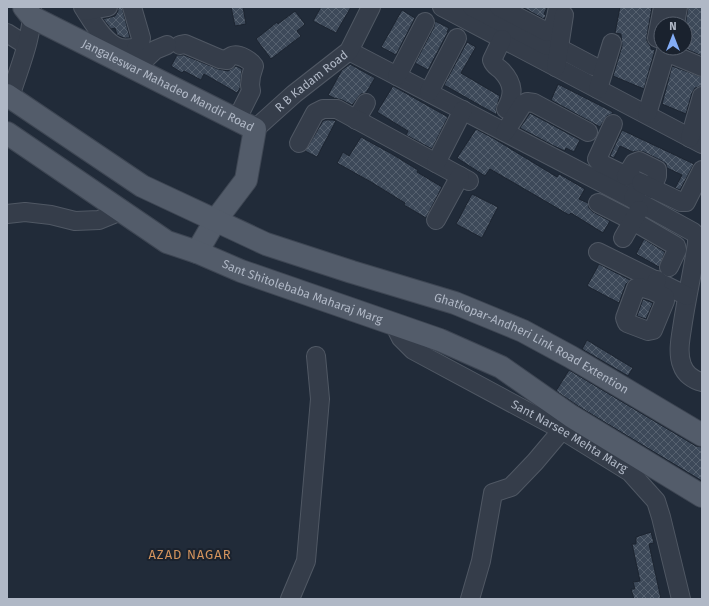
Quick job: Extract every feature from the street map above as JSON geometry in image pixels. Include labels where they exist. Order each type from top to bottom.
[{"type":"main road","name":"Jangaleswar Mahadeo Mandir Road","points":[[30,10],[136,58],[246,124],[246,180],[215,221],[197,252]]},
{"type":"main road","points":[[8,96],[142,186],[254,239],[241,271]]},
{"type":"main road","name":"Sant Shitolebaba Maharaj Marg","points":[[7,133],[167,242],[197,252],[241,271],[395,326],[440,340],[501,367],[571,416],[702,496]]},
{"type":"main road","name":"Ghatkopar-Andheri Link Road Extention","points":[[254,239],[352,272],[455,303],[522,331],[571,357],[702,435]]},
{"type":"street","points":[[84,9],[108,7]]},
{"type":"street","points":[[132,7],[141,38],[136,58]]},
{"type":"street","name":"R B Kadam Road","points":[[246,124],[294,94],[348,51],[371,7]]},
{"type":"street","points":[[444,7],[696,141],[702,96]]},
{"type":"street","points":[[472,7],[593,66]]},
{"type":"street","points":[[499,7],[547,32],[551,30],[555,22],[558,7]]},
{"type":"street","points":[[556,67],[553,47],[565,7]]},
{"type":"street","points":[[84,9],[102,34],[114,45],[136,58]]},
{"type":"street","points":[[8,96],[26,44],[30,10]]},
{"type":"street","points":[[397,76],[425,22]]},
{"type":"street","points":[[7,32],[26,44]]},
{"type":"street","points":[[431,88],[457,38]]},
{"type":"street","points":[[502,39],[492,60],[493,64],[503,72],[512,88],[512,98],[504,120]]},
{"type":"street","points":[[598,89],[612,43]]},
{"type":"street","points":[[136,58],[155,50],[185,44],[220,59],[226,60],[236,55],[252,62],[254,66],[251,76],[251,91],[246,124]]},
{"type":"street","points":[[348,51],[397,76],[431,88],[504,120],[639,190],[681,202],[686,202],[702,170]]},
{"type":"street","points":[[646,114],[660,56]]},
{"type":"street","points":[[682,56],[702,67]]},
{"type":"street","points":[[431,88],[463,110],[504,120]]},
{"type":"street","points":[[294,94],[306,110],[304,125],[317,111],[323,109],[337,109],[464,178],[436,220]]},
{"type":"street","points":[[504,120],[527,102],[534,103],[588,132]]},
{"type":"street","points":[[356,120],[366,103]]},
{"type":"street","points":[[436,163],[463,110]]},
{"type":"street","points":[[613,124],[597,159],[600,163],[639,190],[697,236],[694,266],[687,296],[680,343],[680,354],[682,365],[686,373],[702,382]]},
{"type":"street","points":[[623,238],[633,221],[639,190]]},
{"type":"street","points":[[598,203],[676,246],[677,250],[669,267]]},
{"type":"street","points":[[7,214],[25,212],[51,215],[75,221],[99,220],[121,211]]},
{"type":"street","points":[[598,252],[655,286],[687,296]]},
{"type":"street","name":"Sant Narsee Mehta Marg","points":[[395,326],[401,338],[413,350],[562,430],[630,472],[656,501],[680,599]]},
{"type":"street","points":[[290,599],[306,561],[320,400],[316,356]]},
{"type":"street","points":[[470,599],[481,561],[494,493],[511,487],[535,462],[562,430]]},
{"type":"building","points":[[118,7],[122,7],[130,38],[124,38],[117,35],[115,28],[111,29],[103,19],[115,16],[118,11]]},
{"type":"building","points":[[231,7],[243,7],[246,24],[235,26]]},
{"type":"building","points":[[321,7],[351,7],[336,33],[313,21]]},
{"type":"building","points":[[522,7],[547,7],[544,14],[546,15],[544,19]]},
{"type":"building","points":[[620,7],[652,7],[647,41],[651,49],[653,50],[653,56],[644,89],[613,76],[622,46],[621,34],[615,33]]},
{"type":"building","points":[[688,7],[702,7],[702,56],[693,52],[693,16],[687,16]]},
{"type":"building","points":[[402,10],[415,18],[396,55],[381,47]]},
{"type":"building","points":[[295,11],[305,24],[297,31],[301,36],[271,59],[256,39],[277,22],[278,24]]},
{"type":"building","points":[[435,21],[449,28],[428,70],[415,63],[434,27]]},
{"type":"building","points":[[467,42],[476,47],[461,73],[500,96],[496,109],[497,115],[444,85]]},
{"type":"building","points":[[177,55],[184,55],[218,69],[228,71],[236,66],[242,69],[240,88],[237,93],[204,74],[201,80],[184,71],[182,73],[171,66]]},
{"type":"building","points":[[350,64],[375,78],[366,93],[361,94],[352,105],[328,95],[342,70]]},
{"type":"building","points":[[672,66],[702,77],[702,86],[695,88],[692,93],[686,114],[662,104]]},
{"type":"building","points":[[558,84],[613,112],[612,114],[607,116],[600,127],[551,100]]},
{"type":"building","points":[[393,86],[448,117],[432,149],[406,135],[408,131],[377,112]]},
{"type":"building","points":[[530,113],[580,140],[574,152],[566,148],[565,151],[520,128]]},
{"type":"building","points":[[325,120],[336,121],[317,157],[305,151]]},
{"type":"building","points":[[476,129],[557,177],[559,174],[585,189],[579,199],[588,203],[589,208],[593,212],[610,221],[603,233],[571,213],[569,215],[490,169],[485,176],[457,158]]},
{"type":"building","points":[[622,130],[694,164],[680,190],[675,188],[682,175],[667,168],[666,164],[662,161],[644,152],[633,152],[620,146],[614,158],[610,156]]},
{"type":"building","points":[[361,137],[418,170],[417,172],[442,187],[426,218],[404,205],[405,203],[337,163],[343,152],[349,156]]},
{"type":"building","points":[[472,194],[498,207],[482,238],[456,224]]},
{"type":"building","points":[[644,239],[665,252],[659,267],[636,254]]},
{"type":"building","points":[[599,264],[630,280],[626,284],[619,303],[587,286]]},
{"type":"building","points":[[643,299],[653,303],[646,319],[637,316]]},
{"type":"building","points":[[587,340],[633,368],[628,376],[582,349]]},
{"type":"building","points":[[569,370],[696,446],[702,447],[702,481],[578,406],[556,391]]},
{"type":"building","points":[[651,532],[654,543],[649,544],[661,599],[634,599],[631,589],[635,589],[633,582],[640,581],[632,544],[636,544],[636,537]]},
{"type":"district","name":"AZAD NAGAR","points":[[190,554]]}]
